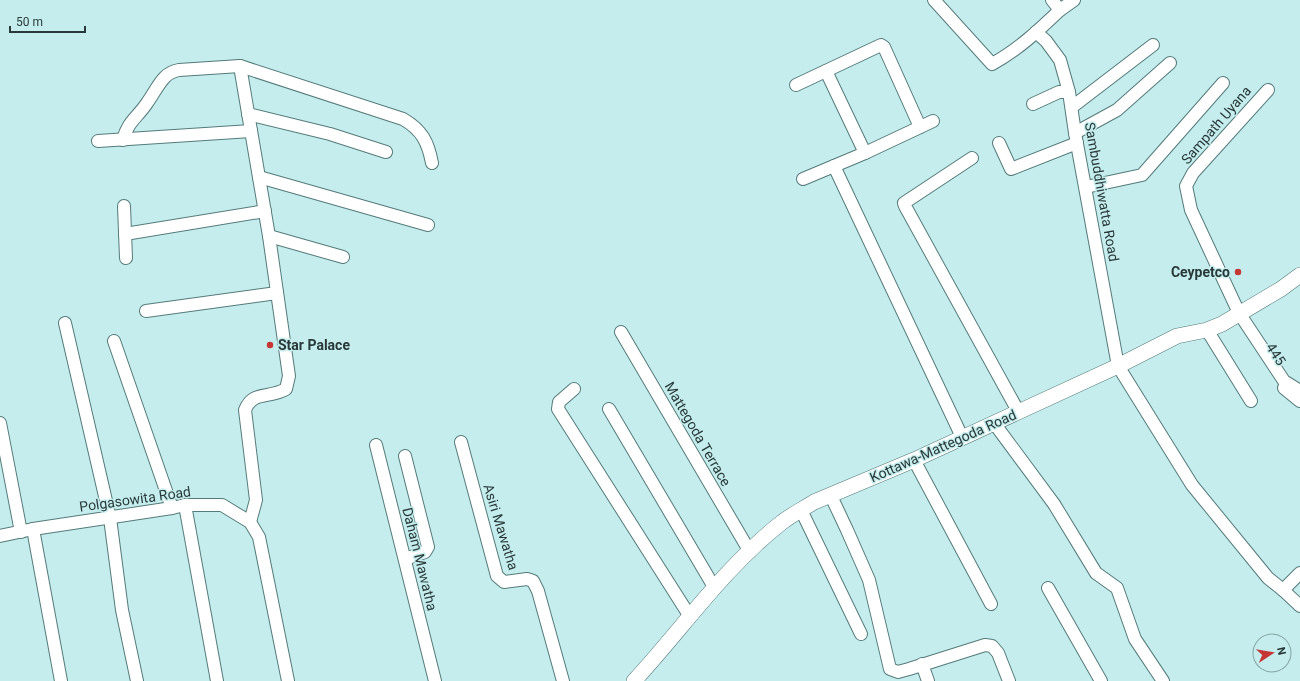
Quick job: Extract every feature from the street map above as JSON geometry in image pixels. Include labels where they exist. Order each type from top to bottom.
[{"type":"main road","name":"Kottawa-Mattegoda Road","points":[[634,681],[656,657],[714,586],[781,523],[814,502],[914,460],[1118,366],[1177,336],[1208,330],[1222,324],[1281,289],[1300,275]]},
{"type":"street","points":[[934,0],[992,64],[1008,55],[1060,10],[1074,0]]},
{"type":"street","points":[[1052,0],[1060,10]]},
{"type":"street","name":"Sambuddhiwatta Road","points":[[1036,32],[1046,41],[1060,60],[1069,92],[1076,138],[1118,366]]},
{"type":"street","points":[[1072,107],[1153,45]]},
{"type":"street","points":[[796,85],[879,46],[884,47],[920,127]]},
{"type":"street","points":[[999,143],[1011,169],[1076,138],[1117,110],[1170,62]]},
{"type":"street","points":[[240,66],[269,236],[289,376],[286,389],[279,393],[253,397],[248,402],[245,410],[256,500],[250,522],[259,537],[288,681]]},
{"type":"street","points":[[124,140],[125,131],[130,122],[142,111],[166,76],[172,72],[179,70],[240,66],[403,119],[411,123],[423,136],[429,147],[432,163]]},
{"type":"street","points":[[826,71],[865,153]]},
{"type":"street","points":[[1086,187],[1142,174],[1223,83]]},
{"type":"street","name":"Sampath Uyana","points":[[1237,315],[1191,210],[1186,186],[1192,173],[1268,90]]},
{"type":"street","points":[[1034,104],[1059,92],[1069,92]]},
{"type":"street","points":[[248,114],[330,134],[386,152]]},
{"type":"street","points":[[803,179],[865,153],[933,121]]},
{"type":"street","points":[[98,141],[251,131]]},
{"type":"street","points":[[972,158],[904,203],[1018,412]]},
{"type":"street","points":[[834,166],[962,437]]},
{"type":"street","points":[[259,177],[428,225]]},
{"type":"street","points":[[124,206],[126,258]]},
{"type":"street","points":[[125,234],[265,211]]},
{"type":"street","points":[[269,236],[343,257]]},
{"type":"street","points":[[146,311],[277,293]]},
{"type":"street","points":[[1237,315],[1284,381],[1300,391]]},
{"type":"street","name":"445","points":[[1237,315],[1274,379],[1300,401]]},
{"type":"street","points":[[65,323],[110,518],[122,610],[137,681]]},
{"type":"street","points":[[1208,330],[1251,401]]},
{"type":"street","name":"Mattegoda Terrace","points":[[621,332],[750,552]]},
{"type":"street","points":[[114,341],[172,508]]},
{"type":"street","points":[[1118,366],[1192,485],[1268,578],[1300,606]]},
{"type":"street","points":[[574,389],[559,402],[558,409],[689,615]]},
{"type":"street","points":[[609,409],[714,586]]},
{"type":"street","points":[[0,423],[27,530],[61,681]]},
{"type":"street","points":[[994,423],[1054,504],[1096,573],[1117,588],[1135,639],[1163,681]]},
{"type":"street","name":"Asiri Mawatha","points":[[461,442],[497,576],[504,582],[526,579],[533,581],[538,591],[563,681]]},
{"type":"street","name":"Daham Mawatha","points":[[376,445],[435,681]]},
{"type":"street","points":[[405,456],[428,547],[425,552],[405,559]]},
{"type":"street","points":[[914,460],[991,604]]},
{"type":"street","points":[[830,496],[869,580],[890,669],[898,672],[985,645],[992,646],[998,653],[1009,681]]},
{"type":"street","points":[[185,505],[217,681]]},
{"type":"street","name":"Polgasowita Road","points":[[0,536],[27,530],[185,505],[222,505],[250,522]]},
{"type":"street","points":[[801,510],[861,634]]},
{"type":"street","points":[[1283,590],[1300,573]]},
{"type":"street","points":[[1048,588],[1100,681]]},
{"type":"street","points":[[922,664],[928,681]]},
{"type":"place","name":"Ceypetco","points":[[1238,272]]},
{"type":"place","name":"Star Palace","points":[[270,345]]}]
